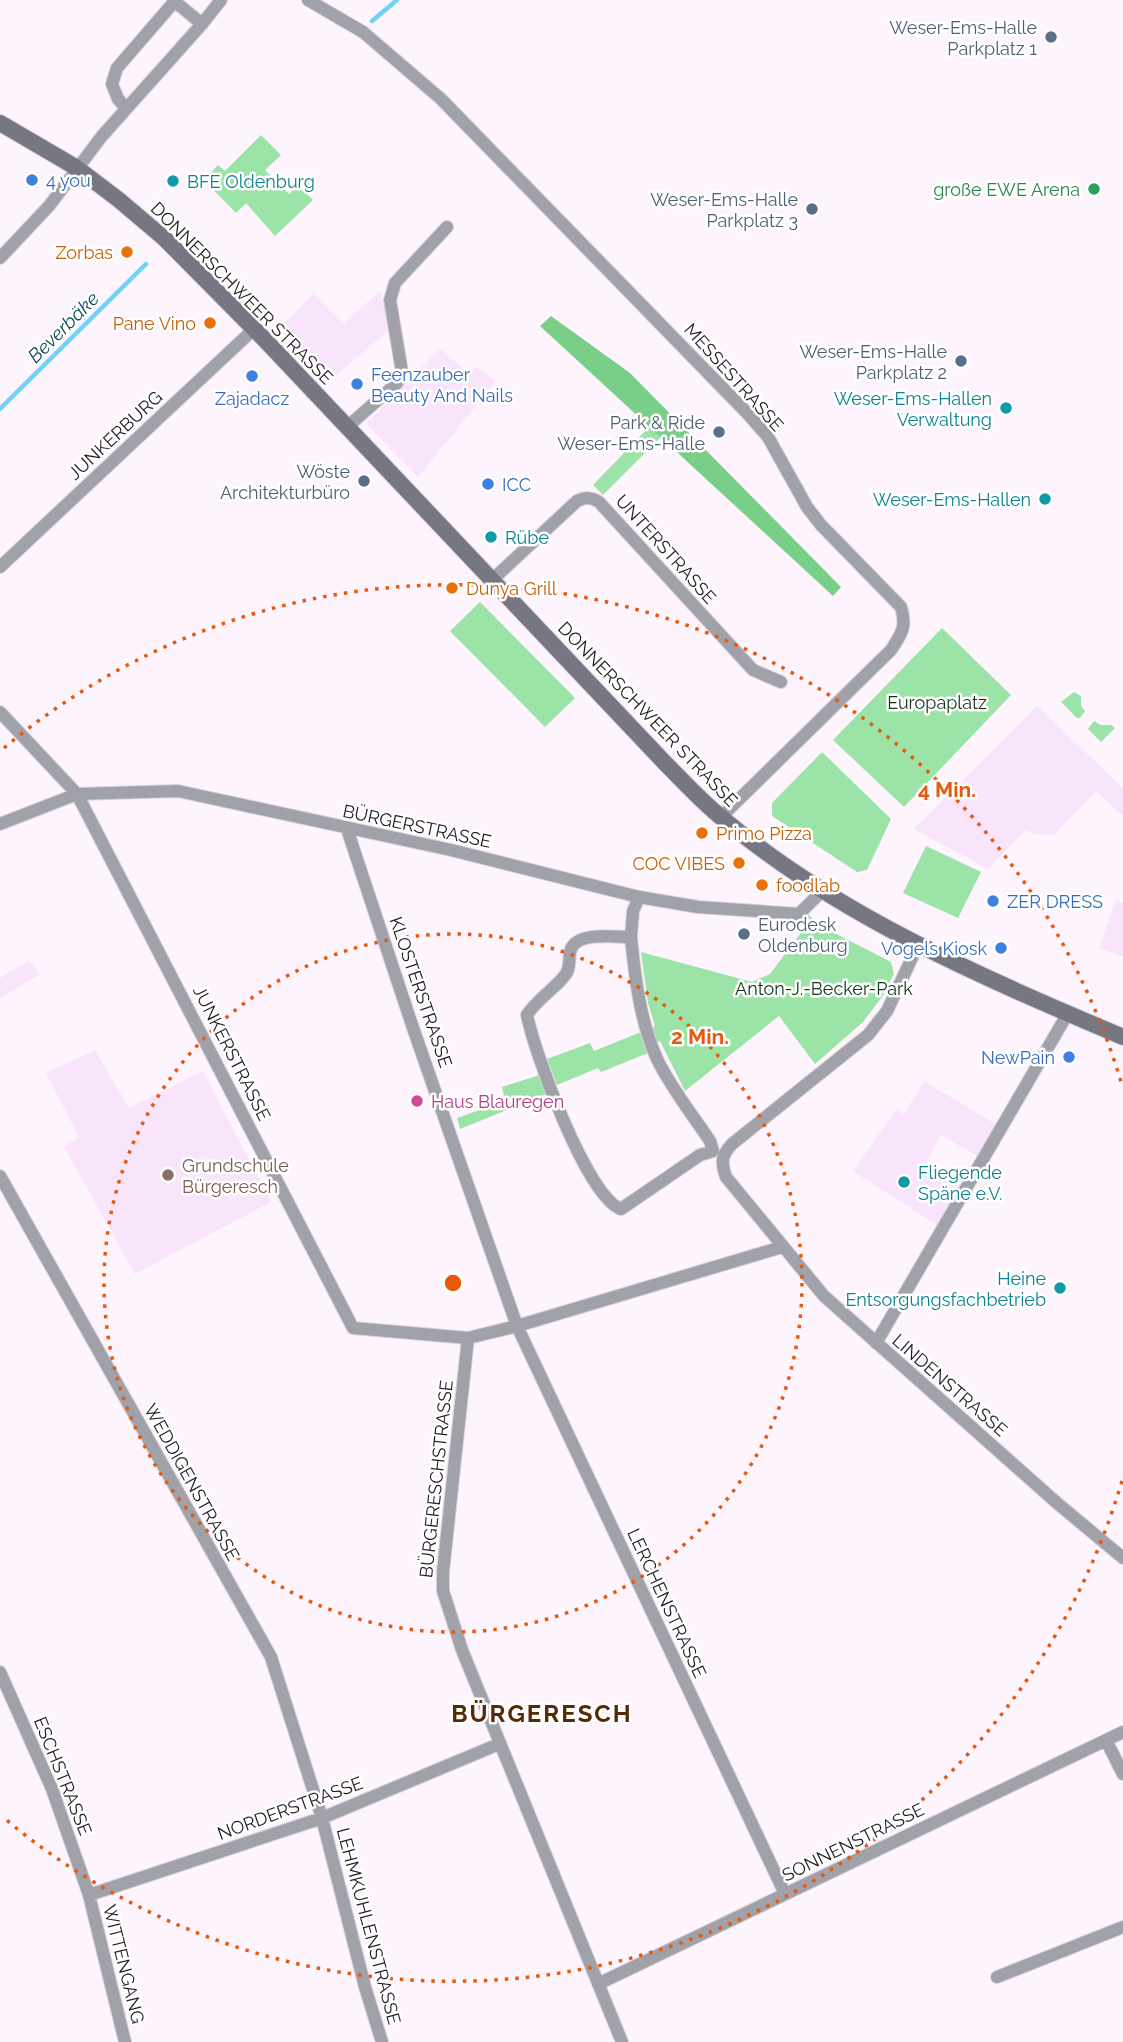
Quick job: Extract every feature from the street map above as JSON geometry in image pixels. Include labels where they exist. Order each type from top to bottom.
[{"type":"main road","name":"DONNERSCHWEER STRASSE","points":[[0,123],[77,168],[164,239],[254,329],[664,762],[721,817],[769,855],[865,917],[918,945],[1123,1037]]},
{"type":"street","name":"MESSESTRASSE","points":[[308,0],[363,32],[381,46],[490,147],[747,413],[768,438],[807,507],[821,525],[901,607],[905,621],[902,634],[891,650],[721,817]]},
{"type":"street","points":[[126,108],[111,84],[117,68],[173,1],[202,24]]},
{"type":"street","points":[[0,258],[48,205],[126,108],[221,1]]},
{"type":"street","points":[[346,428],[397,383],[401,372],[390,300],[392,291],[395,283],[447,227]]},
{"type":"street","name":"JUNKERBURG","points":[[0,567],[254,329]]},
{"type":"street","name":"UNTERSTRASSE","points":[[492,580],[577,501],[593,499],[599,502],[753,670],[781,682]]},
{"type":"street","name":"JUNKERSTRASSE","points":[[0,712],[77,794],[353,1328],[468,1338]]},
{"type":"street","name":"BÜRGERSTRASSE","points":[[0,824],[77,794],[178,791],[451,850],[639,897],[698,907],[799,914],[822,891]]},
{"type":"street","name":"KLOSTERSTRASSE","points":[[347,829],[517,1326]]},
{"type":"street","name":"LINDENSTRASSE","points":[[639,897],[632,911],[631,937],[639,1002],[656,1057],[710,1141],[726,1177],[824,1296],[1123,1558]]},
{"type":"street","points":[[631,937],[585,938],[577,942],[569,954],[570,965],[565,974],[527,1015],[569,1137],[601,1191],[612,1206],[621,1209],[700,1155],[717,1154],[732,1144],[868,1035],[887,1010],[918,945]]},
{"type":"street","points":[[876,1343],[1068,1013]]},
{"type":"street","name":"WEDDIGENSTRASSE","points":[[0,1176],[271,1657],[322,1818]]},
{"type":"street","points":[[468,1338],[517,1326],[782,1247]]},
{"type":"street","name":"LERCHENSTRASSE","points":[[517,1326],[785,1894]]},
{"type":"street","name":"BÜRGERESCHSTRASSE","points":[[468,1338],[443,1591],[462,1650],[499,1744],[622,2042]]},
{"type":"street","name":"ESCHSTRASSE","points":[[0,1672],[52,1789],[89,1895]]},
{"type":"street","name":"SONNENSTRASSE","points":[[598,1984],[1123,1732]]},
{"type":"street","points":[[1106,1740],[1123,1774]]},
{"type":"street","name":"NORDERSTRASSE","points":[[89,1895],[322,1818],[499,1744]]},
{"type":"street","name":"LEHMKUHLENSTRASSE","points":[[322,1818],[365,1987],[382,2042]]},
{"type":"street","name":"WITTENGANG","points":[[89,1895],[125,2042]]},
{"type":"street","points":[[997,1977],[1123,1927]]},
{"type":"shaded area","points":[[380,291],[391,328],[330,381],[280,328],[313,294],[343,324]]},
{"type":"shaded area","points":[[440,349],[470,374],[476,367],[496,381],[418,477],[366,424]]},
{"type":"shaded area","points":[[1037,706],[1123,788],[1123,816],[1096,791],[1054,835],[1033,834],[1026,830],[988,869],[914,829]]},
{"type":"shaded area","points":[[1116,900],[1123,903],[1123,956],[1099,948]]},
{"type":"shaded area","points":[[29,960],[40,974],[0,998],[0,978]]},
{"type":"shaded area","name":"Grundschule Bürgeresch","points":[[95,1050],[129,1108],[203,1071],[271,1202],[135,1274],[64,1147],[79,1137],[46,1073]]},
{"type":"shaded area","points":[[924,1081],[1002,1128],[984,1160],[941,1135],[926,1164],[967,1189],[943,1229],[853,1171],[896,1110],[904,1114]]},
{"type":"green space","points":[[261,135],[281,155],[265,170],[289,194],[305,179],[313,187],[306,193],[313,200],[275,236],[246,203],[236,213],[204,180],[218,165],[225,171]]},
{"type":"green space","points":[[551,316],[630,373],[841,587],[833,596],[540,326]]},
{"type":"green space","points":[[650,426],[661,437],[603,495],[593,485]]},
{"type":"green space","points":[[480,602],[575,698],[545,727],[450,631]]},
{"type":"green space","name":"Europaplatz","points":[[942,628],[1011,695],[904,807],[833,740]]},
{"type":"green space","points":[[1074,692],[1081,696],[1081,706],[1085,711],[1080,718],[1061,702]]},
{"type":"green space","points":[[1094,721],[1115,728],[1101,742],[1088,729]]},
{"type":"green space","points":[[822,752],[891,819],[867,870],[857,872],[772,816],[772,803]]},
{"type":"green space","points":[[926,846],[981,872],[958,918],[903,893]]},
{"type":"green space","name":"Anton-J.-Becker-Park","points":[[808,914],[819,925],[891,962],[894,974],[882,997],[863,1022],[815,1064],[779,1016],[685,1091],[660,1041],[655,1043],[650,1029],[655,1026],[648,1003],[641,952],[752,982],[770,974],[803,930]]},
{"type":"green space","points":[[641,1032],[648,1053],[601,1072],[598,1068],[557,1085],[547,1059],[590,1043],[594,1051]]},
{"type":"green space","points":[[540,1075],[549,1093],[460,1129],[457,1118],[505,1101],[502,1087]]},
{"type":"waterway","name":"Beverbäke","points":[[372,21],[397,0]]},
{"type":"waterway","name":"Beverbäke","points":[[0,409],[146,264]]},
{"type":"place","name":"Weser-Ems-Halle Parkplatz 1","points":[[1051,37]]},
{"type":"place","name":"4 you","points":[[32,180]]},
{"type":"place","name":"BFE Oldenburg","points":[[173,181]]},
{"type":"place","name":"große EWE Arena","points":[[1094,189]]},
{"type":"place","name":"Weser-Ems-Halle Parkplatz 3","points":[[812,209]]},
{"type":"place","name":"Zorbas","points":[[127,252]]},
{"type":"place","name":"Pane Vino","points":[[210,323]]},
{"type":"place","name":"Weser-Ems-Halle Parkplatz 2","points":[[961,361]]},
{"type":"place","name":"Zajadacz","points":[[252,376]]},
{"type":"place","name":"Feenzauber Beauty And Nails","points":[[357,384]]},
{"type":"place","name":"Weser-Ems-Hallen Verwaltung","points":[[1006,408]]},
{"type":"place","name":"Park & Ride Weser-Ems-Halle","points":[[719,432]]},
{"type":"place","name":"Wöste Architekturbüro","points":[[364,481]]},
{"type":"place","name":"ICC","points":[[488,484]]},
{"type":"place","name":"Weser-Ems-Hallen","points":[[1045,499]]},
{"type":"place","name":"Rübe","points":[[491,537]]},
{"type":"place","name":"Dunya Grill","points":[[452,588]]},
{"type":"place","name":"Primo Pizza","points":[[702,833]]},
{"type":"place","name":"COC VIBES","points":[[739,863]]},
{"type":"place","name":"foodlab","points":[[762,885]]},
{"type":"place","name":"ZER DRESS","points":[[993,901]]},
{"type":"place","name":"Eurodesk Oldenburg","points":[[744,934]]},
{"type":"place","name":"Vogels Kiosk","points":[[1001,948]]},
{"type":"place","name":"NewPain","points":[[1069,1057]]},
{"type":"place","name":"Haus Blauregen","points":[[417,1101]]},
{"type":"place","name":"Grundschule Bürgeresch","points":[[168,1175]]},
{"type":"place","name":"Fliegende Späne e.V.","points":[[904,1182]]},
{"type":"place","name":"Heine Entsorgungsfachbetrieb","points":[[1060,1288]]},
{"type":"district","name":"BÜRGERESCH","points":[[542,1713]]}]
